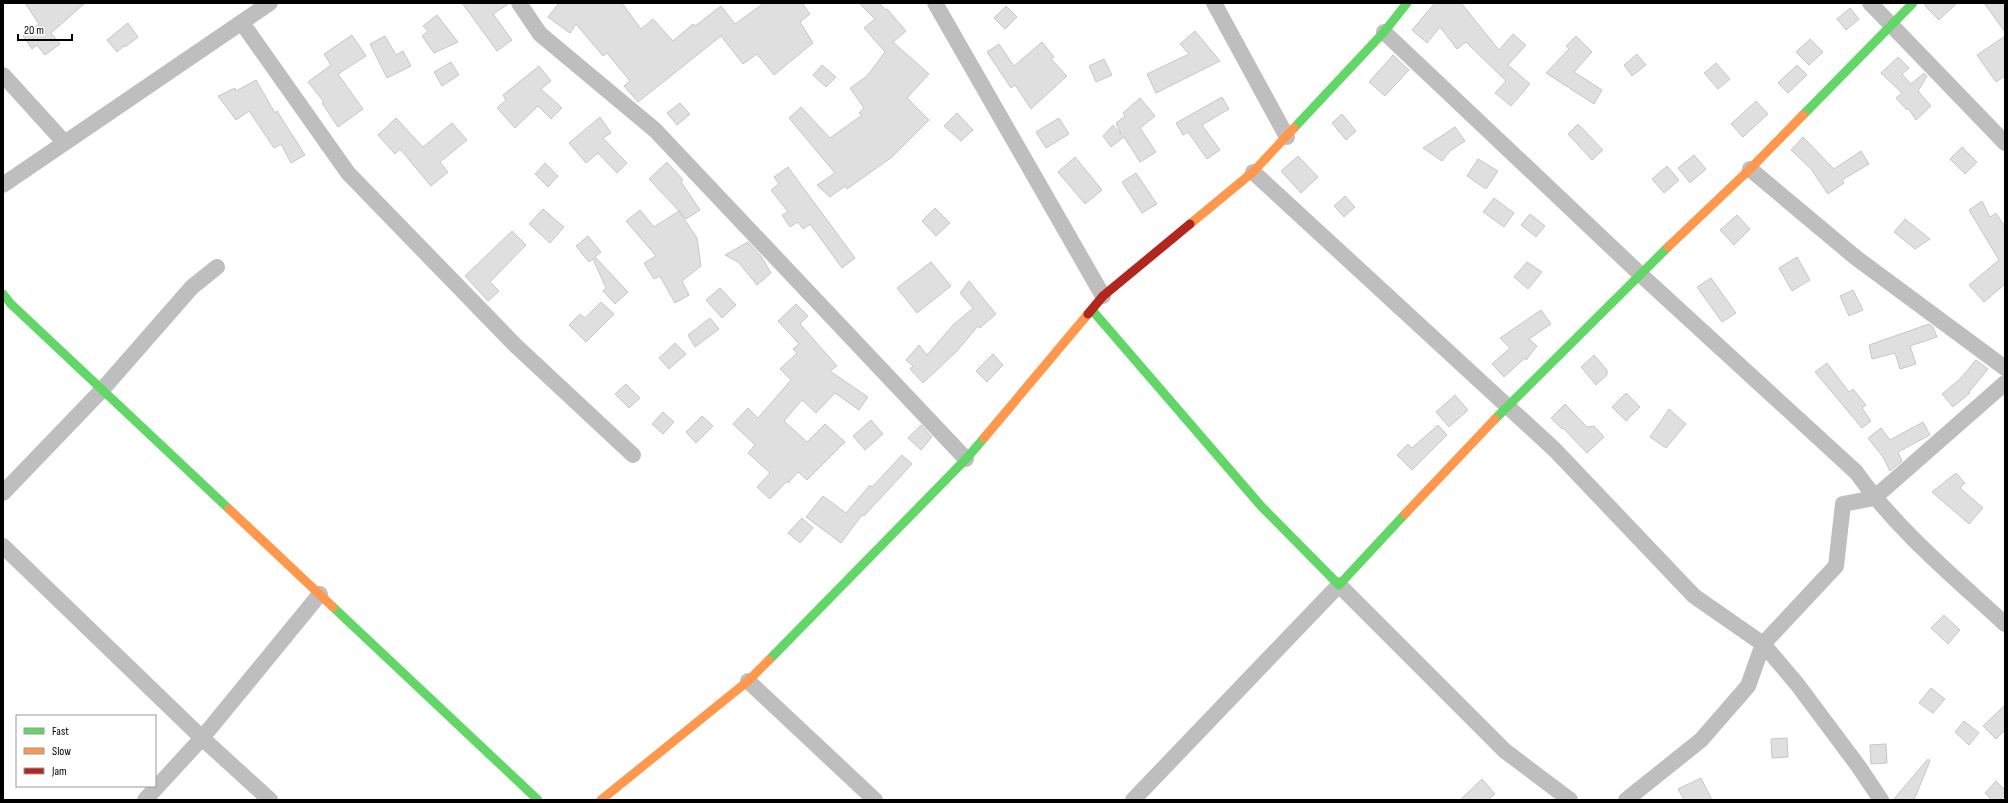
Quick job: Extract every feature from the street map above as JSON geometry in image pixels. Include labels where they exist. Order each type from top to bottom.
[{"type":"street","points":[[3,185],[270,3]]},
{"type":"street","points":[[519,3],[540,34],[655,130],[966,459]]},
{"type":"street","points":[[935,3],[1103,296]]},
{"type":"street","points":[[1214,3],[1287,138]]},
{"type":"street","points":[[601,800],[748,681],[966,459],[1103,296],[1253,172],[1287,138],[1384,32],[1407,3]]},
{"type":"street","points":[[1870,3],[2005,143]]},
{"type":"street","points":[[1133,800],[1339,585],[1506,406],[1640,274],[1750,169],[1913,3]]},
{"type":"street","points":[[242,23],[348,173],[515,345],[633,455]]},
{"type":"street","points":[[1384,32],[1640,274],[1856,472],[1874,498],[1944,568],[2005,624]]},
{"type":"street","points":[[3,75],[64,142]]},
{"type":"street","points":[[1750,169],[1855,257],[2005,368]]},
{"type":"street","points":[[1253,172],[1555,450],[1694,596],[1763,644],[1797,684],[1859,767],[1881,800]]},
{"type":"street","points":[[3,493],[101,391],[192,287],[217,267]]},
{"type":"street","points":[[3,294],[11,304],[101,391],[320,594],[538,800]]},
{"type":"street","points":[[1092,310],[1261,506],[1505,751],[1570,800]]},
{"type":"street","points":[[1626,800],[1701,740],[1748,686],[1763,644],[1836,566],[1843,504],[1874,498],[2005,383]]},
{"type":"street","points":[[3,546],[202,738],[270,800]]},
{"type":"street","points":[[145,800],[202,738],[320,594]]},
{"type":"street","points":[[748,681],[875,800]]},
{"type":"building","points":[[25,3],[85,3],[51,33],[60,44],[45,55],[37,45],[32,49],[23,36],[39,24]]},
{"type":"building","points":[[462,3],[510,3],[493,14],[512,40],[497,51]]},
{"type":"building","points":[[559,3],[622,3],[641,29],[653,19],[673,41],[693,24],[695,26],[721,6],[735,24],[764,3],[802,3],[810,14],[800,22],[813,43],[774,75],[757,54],[743,64],[721,36],[638,102],[624,86],[630,81],[607,53],[603,56],[576,24],[570,33],[548,17]]},
{"type":"building","points":[[859,3],[879,3],[886,10],[887,9],[906,31],[893,42],[929,74],[907,98],[929,120],[892,157],[847,189],[845,186],[830,197],[817,185],[835,173],[789,118],[801,107],[830,138],[862,115],[859,113],[864,108],[850,88],[867,76],[885,52],[864,28],[875,19]]},
{"type":"building","points":[[1435,3],[1461,3],[1499,50],[1513,34],[1526,45],[1508,65],[1530,84],[1511,106],[1495,93],[1506,81],[1466,42],[1457,49],[1440,27],[1427,43],[1412,30]]},
{"type":"building","points":[[1925,3],[1957,3],[1939,20],[1925,6]]},
{"type":"building","points":[[1984,3],[2005,3],[2005,32]]},
{"type":"building","points":[[1006,6],[1017,17],[1005,29],[994,18]]},
{"type":"building","points":[[1850,8],[1859,19],[1846,30],[1837,19]]},
{"type":"building","points":[[437,15],[458,42],[434,53],[422,36],[428,31],[423,26]]},
{"type":"building","points":[[128,23],[138,37],[117,52],[107,40]]},
{"type":"building","points":[[1195,31],[1220,61],[1156,93],[1147,74],[1189,54],[1180,44]]},
{"type":"building","points":[[352,35],[366,56],[338,74],[363,109],[338,127],[322,103],[324,102],[308,82],[331,65],[324,54]]},
{"type":"building","points":[[385,36],[396,55],[403,51],[411,66],[387,78],[370,44]]},
{"type":"building","points":[[1576,36],[1592,52],[1574,72],[1602,90],[1594,104],[1546,73],[1569,49],[1566,46]]},
{"type":"building","points":[[2005,36],[2005,76],[1996,82],[1977,55]]},
{"type":"building","points":[[1810,39],[1823,52],[1809,65],[1796,52]]},
{"type":"building","points":[[1042,42],[1054,57],[1051,59],[1067,76],[1031,109],[1015,85],[1011,88],[987,52],[999,44],[1014,66]]},
{"type":"building","points":[[1637,54],[1646,65],[1632,76],[1624,65]]},
{"type":"building","points":[[1393,55],[1409,70],[1385,96],[1369,82]]},
{"type":"building","points":[[1898,57],[1909,68],[1902,74],[1911,84],[1924,73],[1927,76],[1918,91],[1931,106],[1916,120],[1908,108],[1907,110],[1896,98],[1902,93],[1881,73]]},
{"type":"building","points":[[1104,59],[1112,75],[1096,82],[1089,66]]},
{"type":"building","points":[[451,62],[459,75],[442,86],[434,72]]},
{"type":"building","points":[[1716,63],[1730,79],[1718,89],[1704,73]]},
{"type":"building","points":[[822,65],[836,77],[826,87],[813,75]]},
{"type":"building","points":[[1797,65],[1807,75],[1788,93],[1778,83]]},
{"type":"building","points":[[539,66],[551,81],[541,89],[562,108],[551,119],[538,106],[515,128],[497,108],[506,100],[503,95]]},
{"type":"building","points":[[256,80],[275,113],[277,111],[305,155],[291,163],[281,144],[274,148],[249,111],[236,120],[218,96],[235,88],[236,91]]},
{"type":"building","points":[[1222,97],[1229,109],[1202,125],[1220,150],[1207,159],[1188,132],[1183,135],[1176,123]]},
{"type":"building","points":[[1140,98],[1155,116],[1140,128],[1156,152],[1140,162],[1124,137],[1111,147],[1103,136],[1113,125],[1121,134],[1116,123],[1125,116],[1123,113]]},
{"type":"building","points":[[1756,101],[1768,114],[1743,137],[1731,124]]},
{"type":"building","points":[[680,103],[690,114],[677,125],[667,113]]},
{"type":"building","points":[[957,113],[973,130],[961,141],[944,126]]},
{"type":"building","points":[[1342,114],[1356,131],[1346,140],[1332,123]]},
{"type":"building","points":[[600,117],[611,133],[603,138],[627,163],[617,173],[598,153],[586,163],[569,143]]},
{"type":"building","points":[[396,118],[423,147],[452,123],[467,140],[440,162],[448,172],[431,186],[400,149],[395,154],[378,135]]},
{"type":"building","points":[[1059,118],[1069,134],[1046,148],[1036,132]]},
{"type":"building","points":[[1578,124],[1603,150],[1592,160],[1568,134]]},
{"type":"building","points":[[1455,127],[1465,141],[1450,151],[1442,161],[1423,148]]},
{"type":"building","points":[[1803,137],[1834,169],[1861,151],[1869,164],[1842,180],[1844,183],[1828,194],[1811,169],[1791,150]]},
{"type":"building","points":[[1962,147],[1977,162],[1965,174],[1950,159]]},
{"type":"building","points":[[1694,155],[1706,169],[1690,183],[1678,168]]},
{"type":"building","points":[[1298,156],[1318,177],[1301,193],[1281,171]]},
{"type":"building","points":[[1075,157],[1102,190],[1085,204],[1058,172]]},
{"type":"building","points":[[1478,159],[1498,171],[1486,189],[1467,176]]},
{"type":"building","points":[[667,162],[683,180],[681,182],[700,210],[686,219],[649,179]]},
{"type":"building","points":[[545,163],[558,176],[548,187],[535,174]]},
{"type":"building","points":[[1667,166],[1679,180],[1664,193],[1652,179]]},
{"type":"building","points":[[788,167],[855,258],[842,268],[810,224],[803,229],[798,222],[790,227],[782,215],[788,212],[771,190],[779,184],[774,177]]},
{"type":"building","points":[[1136,173],[1157,204],[1142,213],[1122,182]]},
{"type":"building","points":[[1345,196],[1355,207],[1344,217],[1334,206]]},
{"type":"building","points":[[1494,198],[1514,213],[1504,227],[1483,212]]},
{"type":"building","points":[[1982,201],[1990,217],[1996,213],[2005,227],[2005,284],[1984,302],[1969,285],[1999,260],[1969,210]]},
{"type":"building","points":[[935,208],[950,223],[936,236],[922,221]]},
{"type":"building","points":[[543,209],[564,227],[550,243],[529,224]]},
{"type":"building","points":[[640,210],[654,227],[679,211],[697,238],[701,266],[682,281],[689,295],[675,303],[660,276],[654,279],[644,263],[656,256],[626,221]]},
{"type":"building","points":[[1530,214],[1545,226],[1536,237],[1521,225]]},
{"type":"building","points":[[1737,215],[1750,229],[1734,245],[1720,230]]},
{"type":"building","points":[[1905,219],[1930,239],[1915,249],[1894,232]]},
{"type":"building","points":[[512,231],[526,245],[490,282],[499,291],[488,301],[465,276]]},
{"type":"building","points":[[588,236],[601,252],[595,257],[628,292],[615,304],[603,291],[606,288],[593,259],[589,262],[576,246]]},
{"type":"building","points":[[748,242],[761,256],[771,273],[757,285],[738,262],[725,255]]},
{"type":"building","points":[[1797,257],[1810,280],[1792,291],[1779,268]]},
{"type":"building","points":[[931,262],[951,286],[917,313],[897,288]]},
{"type":"building","points":[[1527,262],[1542,272],[1528,289],[1514,277]]},
{"type":"building","points":[[1711,278],[1736,313],[1722,322],[1697,287]]},
{"type":"building","points":[[969,281],[996,314],[980,328],[978,326],[957,351],[923,383],[910,369],[913,366],[906,360],[919,345],[927,355],[953,325],[973,308],[960,293]]},
{"type":"building","points":[[720,288],[736,305],[722,318],[706,300]]},
{"type":"building","points":[[1853,290],[1863,310],[1849,316],[1840,296]]},
{"type":"building","points":[[601,302],[614,314],[586,342],[569,325],[580,314],[585,318]]},
{"type":"building","points":[[796,304],[808,316],[800,324],[837,366],[830,371],[868,397],[859,410],[835,393],[816,413],[802,400],[784,421],[807,442],[825,424],[845,442],[807,480],[798,472],[770,499],[757,487],[770,473],[748,453],[755,445],[733,424],[748,408],[758,418],[791,380],[780,369],[797,353],[793,349],[799,344],[778,321]]},
{"type":"building","points":[[1541,310],[1551,324],[1529,339],[1537,346],[1526,360],[1525,358],[1504,377],[1492,364],[1510,348],[1500,338]]},
{"type":"building","points":[[710,318],[719,329],[695,347],[688,335]]},
{"type":"building","points":[[1929,324],[1933,327],[1937,337],[1910,346],[1916,364],[1900,369],[1895,353],[1872,359],[1869,345]]},
{"type":"building","points":[[675,343],[686,354],[669,369],[659,358]]},
{"type":"building","points":[[993,354],[1003,365],[987,382],[976,371]]},
{"type":"building","points":[[1594,355],[1607,370],[1607,375],[1596,385],[1581,367]]},
{"type":"building","points":[[1976,360],[1988,369],[1969,392],[1970,393],[1953,407],[1942,394],[1960,379]]},
{"type":"building","points":[[1827,363],[1849,392],[1853,389],[1866,405],[1862,408],[1871,421],[1862,428],[1815,372]]},
{"type":"building","points":[[626,384],[640,398],[629,408],[615,394]]},
{"type":"building","points":[[1626,393],[1640,407],[1626,421],[1612,407]]},
{"type":"building","points":[[1455,395],[1468,410],[1449,427],[1436,412]]},
{"type":"building","points":[[1565,404],[1587,427],[1594,426],[1604,437],[1587,453],[1551,418]]},
{"type":"building","points":[[1669,409],[1686,424],[1666,448],[1650,437]]},
{"type":"building","points":[[663,412],[674,422],[663,434],[652,424]]},
{"type":"building","points":[[702,416],[713,426],[696,443],[686,432]]},
{"type":"building","points":[[871,420],[883,434],[865,450],[853,436]]},
{"type":"building","points":[[1923,422],[1930,435],[1898,452],[1902,461],[1890,471],[1883,457],[1868,438],[1881,428],[1890,440]]},
{"type":"building","points":[[921,425],[932,437],[921,450],[908,438]]},
{"type":"building","points":[[1438,425],[1447,435],[1412,470],[1397,455],[1408,444],[1412,448]]},
{"type":"building","points":[[902,455],[912,464],[864,516],[862,515],[841,543],[806,517],[823,496],[846,513],[870,485],[872,487]]},
{"type":"building","points":[[1956,473],[1965,483],[1960,488],[1983,508],[1969,524],[1932,492]]},
{"type":"building","points":[[802,518],[813,528],[800,543],[788,533]]},
{"type":"building","points":[[1944,615],[1960,630],[1948,644],[1931,628]]},
{"type":"building","points":[[1931,688],[1945,699],[1933,713],[1919,703]]},
{"type":"building","points":[[2005,705],[2005,730],[1996,739],[1983,726]]},
{"type":"building","points":[[1964,721],[1979,733],[1969,745],[1955,732]]},
{"type":"building","points":[[1787,738],[1788,757],[1772,758],[1771,739]]},
{"type":"building","points":[[1886,744],[1887,763],[1871,764],[1870,745]]},
{"type":"building","points":[[1928,759],[1930,761],[1914,800],[1893,800]]},
{"type":"building","points":[[1701,778],[1712,800],[1684,800],[1678,789]]},
{"type":"building","points":[[1482,779],[1495,794],[1488,800],[1460,800]]},
{"type":"building","points":[[1996,781],[2005,790],[2005,795],[2000,800],[1992,800],[1985,793]]},
{"type":"traffic: fast","points":[[1294,128],[1384,32],[1407,3]]},
{"type":"traffic: fast","points":[[1803,115],[1913,3]]},
{"type":"traffic: fast","points":[[1495,419],[1668,247]]},
{"type":"traffic: fast","points":[[3,294],[11,304],[229,509]]},
{"type":"traffic: fast","points":[[1092,310],[1261,506],[1339,585],[1405,514]]},
{"type":"traffic: fast","points":[[769,660],[966,459],[984,438]]},
{"type":"traffic: fast","points":[[333,607],[538,800]]},
{"type":"traffic: slow","points":[[1668,247],[1750,169],[1803,115]]},
{"type":"traffic: slow","points":[[1190,224],[1253,172],[1294,128]]},
{"type":"traffic: slow","points":[[984,438],[1088,314]]},
{"type":"traffic: slow","points":[[1405,514],[1495,419]]},
{"type":"traffic: slow","points":[[229,509],[333,607]]},
{"type":"traffic: slow","points":[[601,800],[748,681],[769,660]]},
{"type":"traffic: jam","points":[[1088,314],[1103,296],[1190,224]]}]
